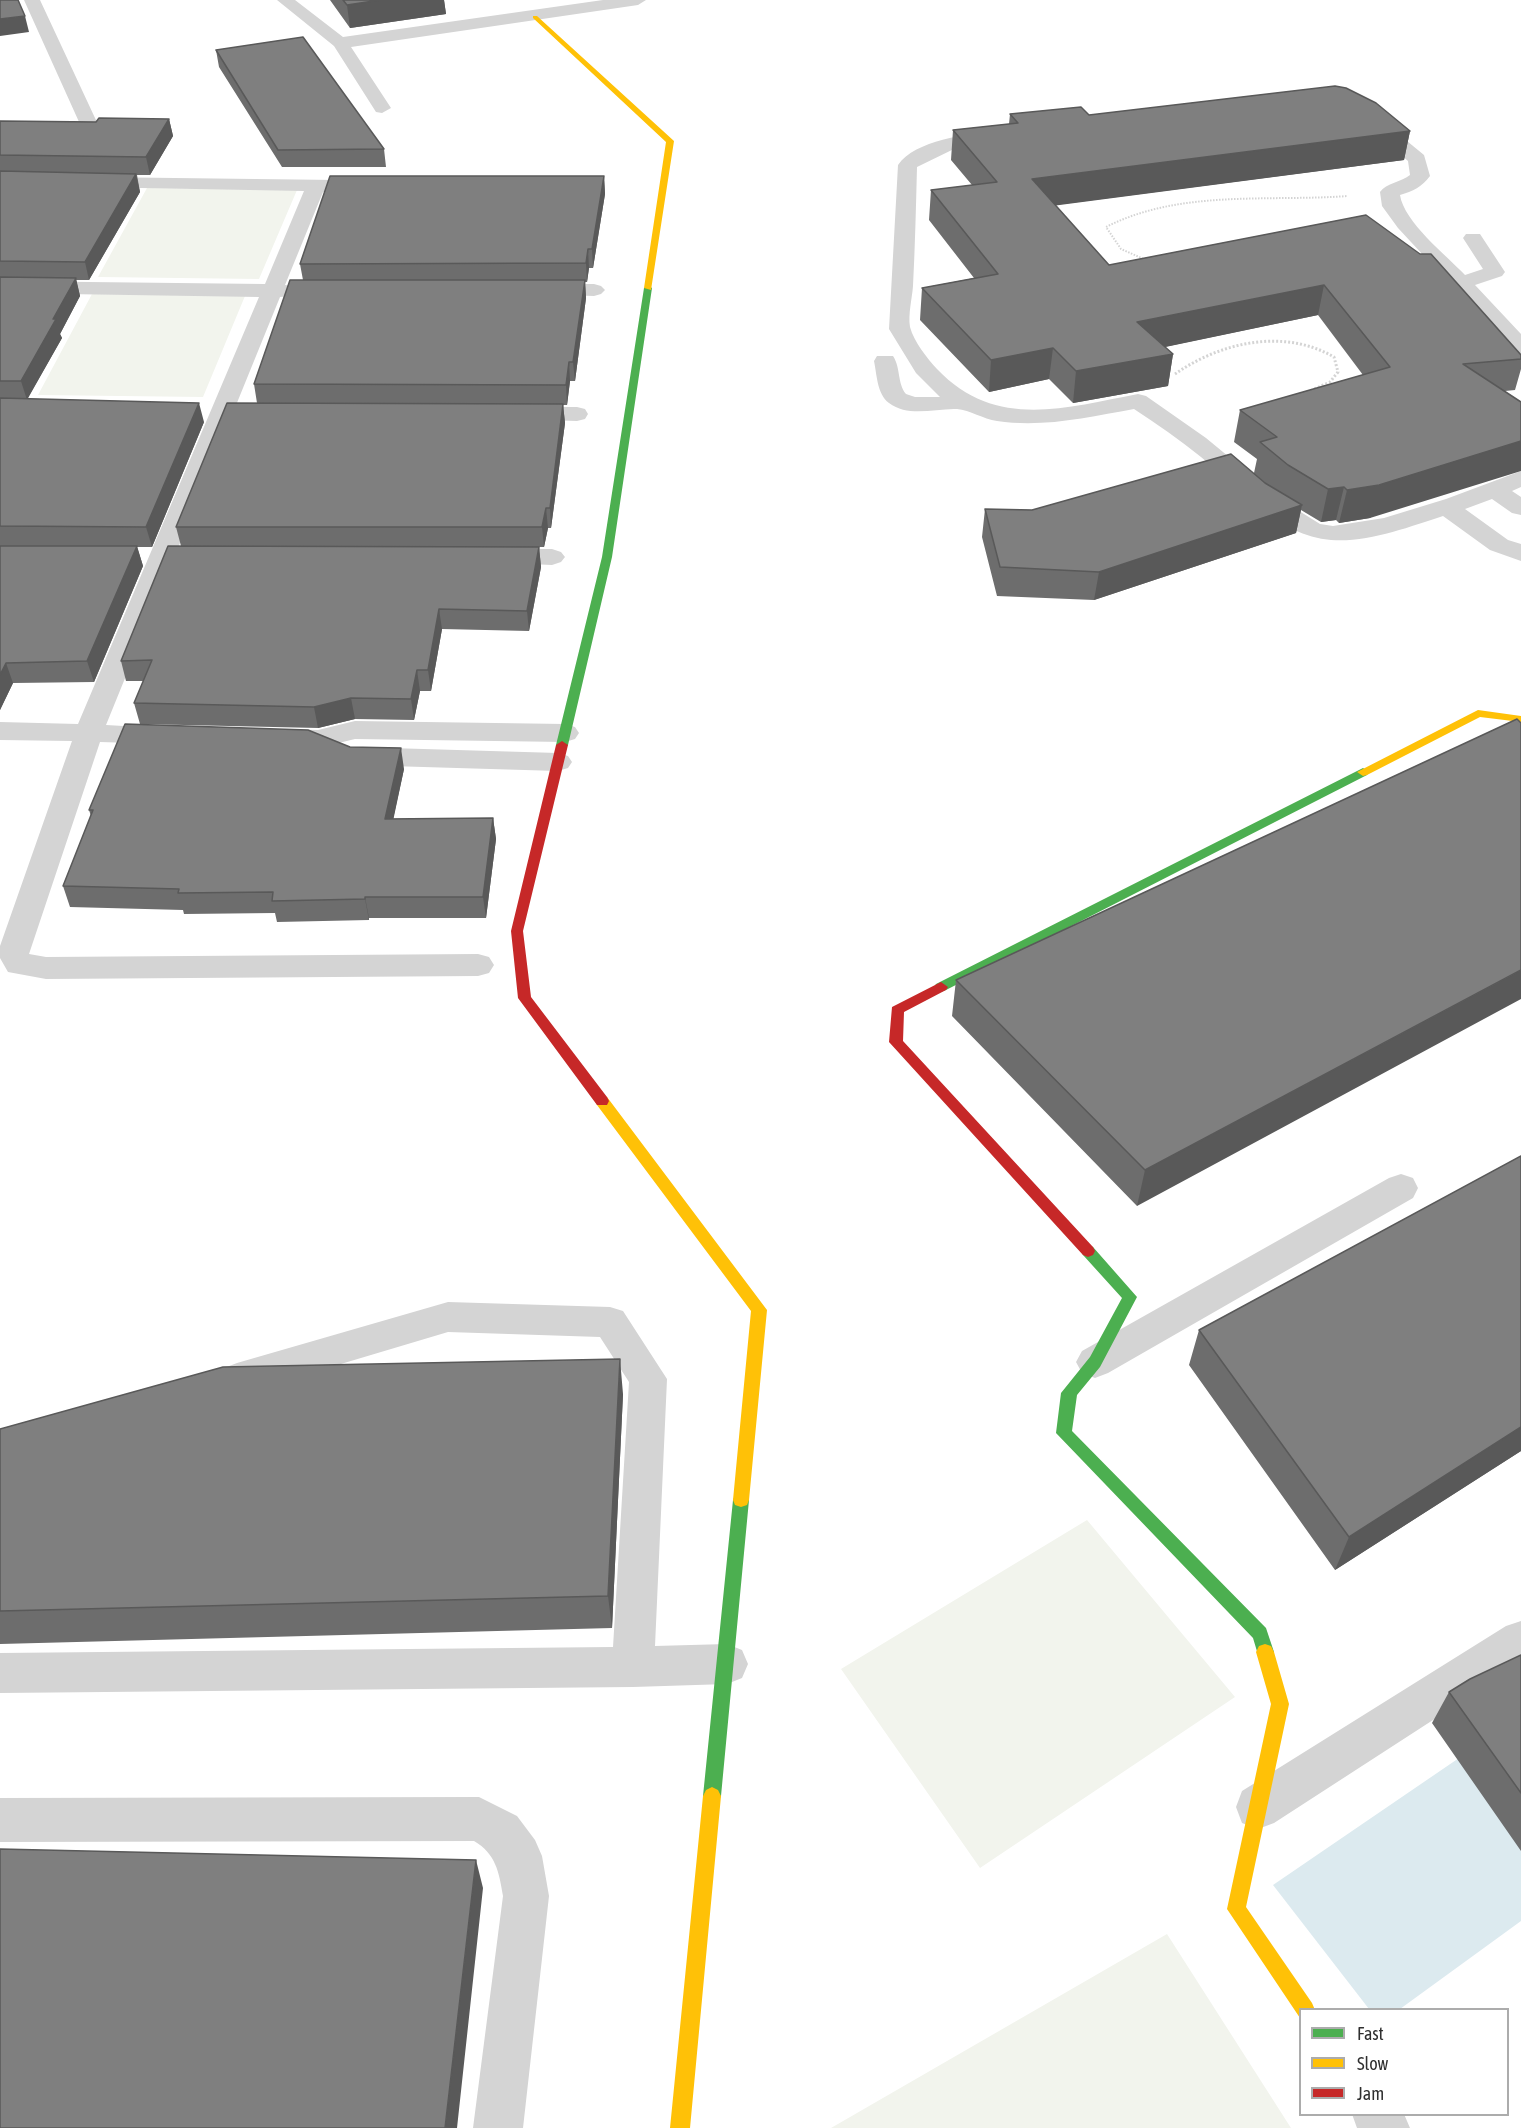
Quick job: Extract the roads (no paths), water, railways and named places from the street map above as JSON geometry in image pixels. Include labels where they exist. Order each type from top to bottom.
[{"type":"street","points":[[32,0],[93,133]]},
{"type":"street","points":[[285,0],[340,43],[382,108]]},
{"type":"street","points":[[340,43],[535,17],[638,0]]},
{"type":"street","points":[[535,17],[670,141],[607,557],[517,931],[525,998],[759,1310],[727,1664],[680,2128]]},
{"type":"street","points":[[1356,113],[1378,126],[1417,159],[1420,165],[1420,176],[1409,186],[1390,192],[1392,206],[1405,224],[1521,347]]},
{"type":"street","points":[[1012,135],[964,140],[938,147],[929,150],[908,165],[900,328],[915,356],[936,385],[978,411],[1003,416],[1042,417],[1138,401],[1198,442],[1295,522],[1317,532],[1370,530],[1495,490],[1521,478]]},
{"type":"street","points":[[70,182],[351,186]]},
{"type":"street","points":[[316,186],[272,291],[209,413],[160,558],[89,732],[15,942],[13,954],[19,964],[46,968],[478,965]]},
{"type":"street","points":[[1461,283],[1496,272],[1473,238]]},
{"type":"street","points":[[0,287],[308,291]]},
{"type":"street","points":[[522,290],[594,290]]},
{"type":"street","points":[[885,361],[893,394],[897,399],[918,405],[962,402]]},
{"type":"street","points":[[209,413],[244,413]]},
{"type":"street","points":[[494,414],[577,414]]},
{"type":"street","points":[[1495,490],[1521,508]]},
{"type":"street","points":[[1445,506],[1499,545],[1521,553]]},
{"type":"street","points":[[469,557],[552,557]]},
{"type":"street","points":[[1304,2008],[1236,1909],[1280,1704],[1260,1634],[1064,1433],[1069,1393],[1095,1362],[1130,1297],[897,1042],[897,1010],[1478,713],[1521,718]]},
{"type":"street","points":[[261,737],[318,739],[355,730],[565,734]]},
{"type":"street","points":[[0,731],[192,735]]},
{"type":"street","points":[[318,739],[354,756],[558,762]]},
{"type":"street","points":[[1095,1362],[1401,1188]]},
{"type":"street","points":[[207,1388],[448,1317],[610,1322],[648,1379],[633,1666]]},
{"type":"street","points":[[1258,1807],[1521,1640]]},
{"type":"street","points":[[0,1673],[727,1664]]},
{"type":"street","points":[[0,1820],[479,1819],[501,1832],[519,1856],[526,1896],[498,2128]]}]
